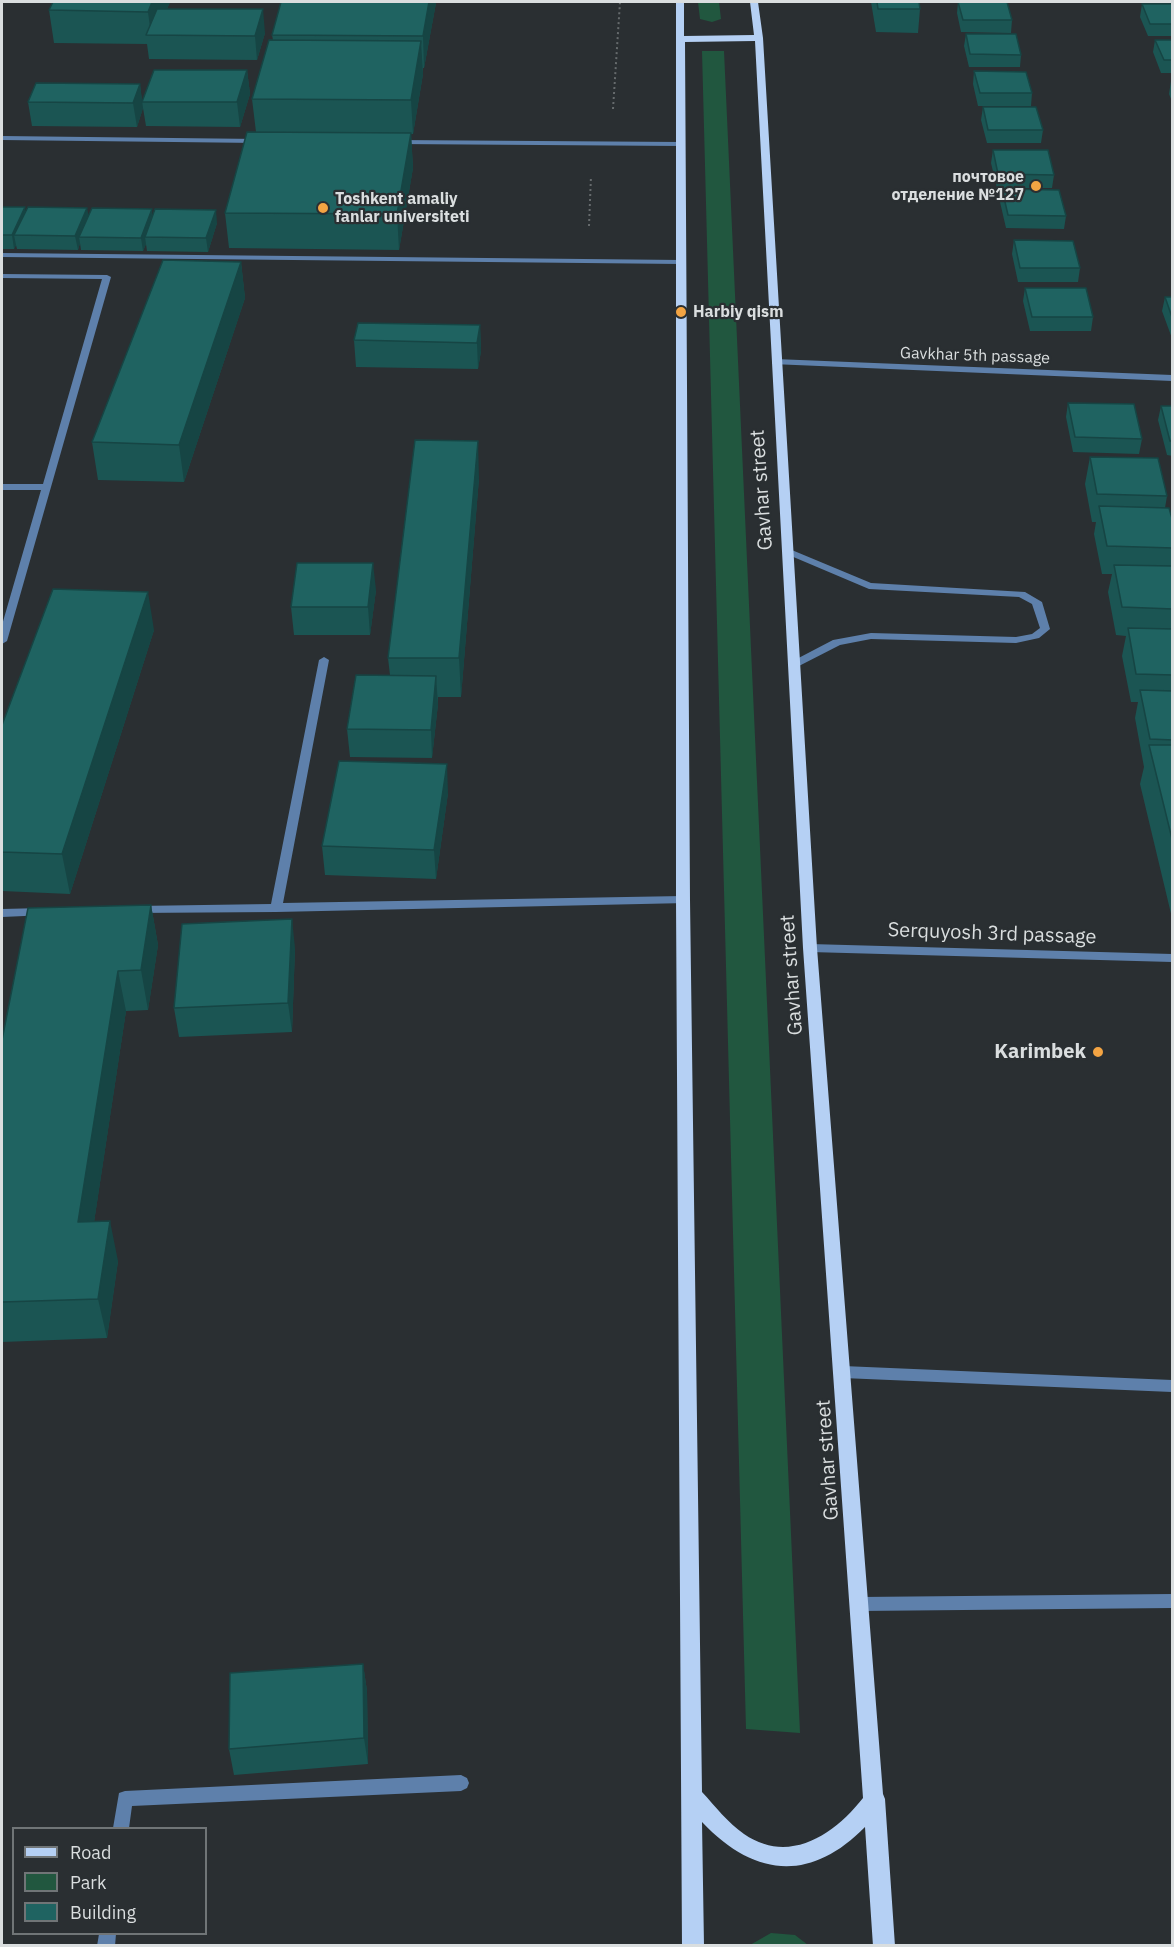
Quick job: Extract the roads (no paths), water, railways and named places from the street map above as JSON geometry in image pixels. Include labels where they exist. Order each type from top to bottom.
[{"type":"main road","points":[[680,2],[683,900],[693,1946]]},
{"type":"main road","name":"Gavhar street","points":[[754,2],[759,38],[810,948],[875,1798],[884,1946]]},
{"type":"main road","points":[[681,39],[759,38]]},
{"type":"main road","points":[[692,1796],[738,1842],[763,1854],[789,1857],[818,1852],[839,1839],[859,1822],[875,1798]]},
{"type":"street","points":[[2,138],[264,141]]},
{"type":"street","points":[[384,142],[681,144]]},
{"type":"street","points":[[2,255],[681,262]]},
{"type":"street","points":[[2,276],[107,277],[2,641]]},
{"type":"street","name":"Gavkhar 5th passage","points":[[776,362],[1173,378]]},
{"type":"street","points":[[2,487],[46,487]]},
{"type":"street","points":[[787,551],[869,586],[1021,594],[1037,602],[1045,628],[1035,636],[1017,640],[871,636],[837,642],[793,665]]},
{"type":"street","points":[[276,908],[324,660]]},
{"type":"street","points":[[121,911],[683,900]]},
{"type":"street","points":[[2,913],[61,912]]},
{"type":"street","name":"Serquyosh 3rd passage","points":[[810,948],[1173,958]]},
{"type":"street","points":[[843,1372],[1173,1386]]},
{"type":"street","points":[[860,1604],[1173,1600]]},
{"type":"street","points":[[121,1827],[125,1798],[461,1783]]},
{"type":"place","name":"почтовое отделение №127","points":[[1036,186]]},
{"type":"place","name":"Toshkent amaliy fanlar universiteti","points":[[323,208]]},
{"type":"place","name":"Harbiy qism","points":[[681,312]]},
{"type":"place","name":"Karimbek","points":[[1098,1052]]}]
